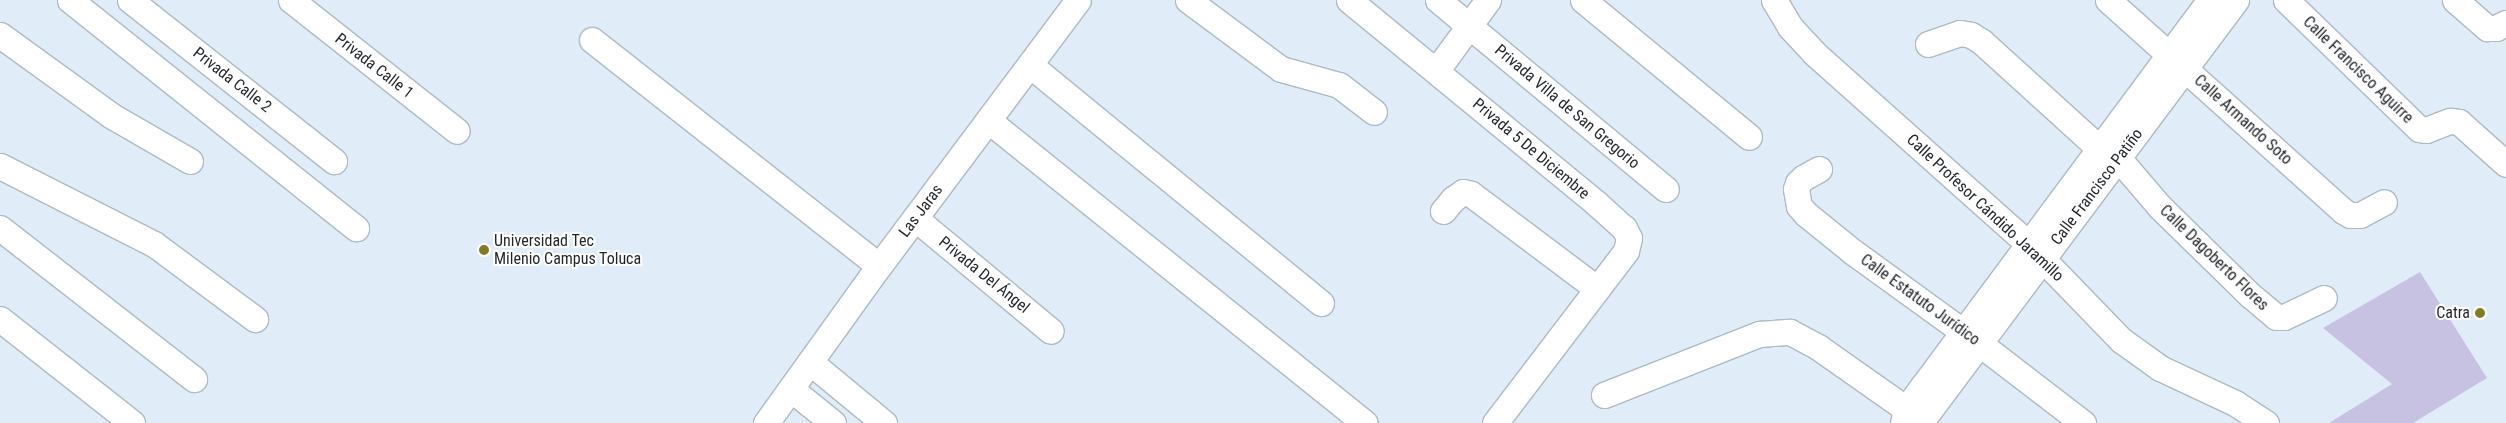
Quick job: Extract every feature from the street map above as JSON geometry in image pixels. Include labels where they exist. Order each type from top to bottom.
[{"type":"street","points":[[70,0],[356,228]]},
{"type":"street","name":"Privada Calle 2","points":[[130,0],[334,161]]},
{"type":"street","name":"Privada Calle 1","points":[[291,0],[458,131]]},
{"type":"street","name":"Las Jaras","points":[[766,423],[879,266],[1078,0]]},
{"type":"street","points":[[1188,0],[1281,69],[1338,85],[1374,112]]},
{"type":"street","name":"Privada 5 De Diciembre","points":[[1349,0],[1436,70],[1624,228],[1629,243],[1596,288]]},
{"type":"street","name":"Privada Villa de San Gregorio","points":[[1438,0],[1666,189]]},
{"type":"street","points":[[1436,70],[1488,0]]},
{"type":"street","points":[[1583,0],[1749,137]]},
{"type":"street","name":"Calle Profesor Cándido Jaramillo","points":[[1774,0],[1790,27],[1814,53],[2035,252],[2121,340],[2147,360],[2235,403],[2266,423]]},
{"type":"street","name":"Calle Armando Soto","points":[[2108,0],[2343,211],[2350,215],[2360,215],[2384,202]]},
{"type":"street","name":"Calle Francisco Patiño","points":[[2177,61],[2210,0]]},
{"type":"street","name":"Calle Francisco Patiño","points":[[1915,420],[1931,392],[2177,61],[2236,0]]},
{"type":"street","name":"Calle Francisco Aguirre","points":[[2286,0],[2419,129],[2426,130],[2450,121],[2459,122],[2506,164]]},
{"type":"street","points":[[2455,0],[2487,28],[2496,28],[2506,23]]},
{"type":"street","name":"Calle Dagoberto Flores","points":[[1928,44],[1960,34],[1971,36],[1982,42],[2109,153],[2160,207],[2250,295],[2276,317],[2284,318],[2324,298]]},
{"type":"street","points":[[0,35],[99,107],[190,161]]},
{"type":"street","points":[[592,40],[879,266]]},
{"type":"street","points":[[1030,65],[1321,303]]},
{"type":"street","points":[[988,121],[1365,423]]},
{"type":"street","points":[[0,166],[154,244],[255,320]]},
{"type":"street","name":"Calle Estatuto Jurídico","points":[[1819,169],[1798,183],[1796,198],[1799,206],[1853,252],[1972,337],[2083,423]]},
{"type":"street","points":[[1443,211],[1453,199],[1464,192],[1471,194],[1596,288],[1495,423]]},
{"type":"street","name":"Privada Del Ángel","points":[[916,219],[1051,331]]},
{"type":"street","points":[[0,228],[194,379]]},
{"type":"street","points":[[0,319],[132,423]]},
{"type":"street","points":[[1604,394],[1759,334],[1780,332],[1800,337],[1818,347],[1915,420]]},
{"type":"street","points":[[810,362],[884,423]]},
{"type":"street","points":[[791,389],[833,423]]},
{"type":"shaded area","points":[[2420,272],[2487,378],[2413,423],[2329,423],[2392,384],[2323,328]]},
{"type":"place","name":"Universidad Tec Milenio Campus Toluca","points":[[484,250]]},
{"type":"place","name":"Catra","points":[[2480,313]]}]
